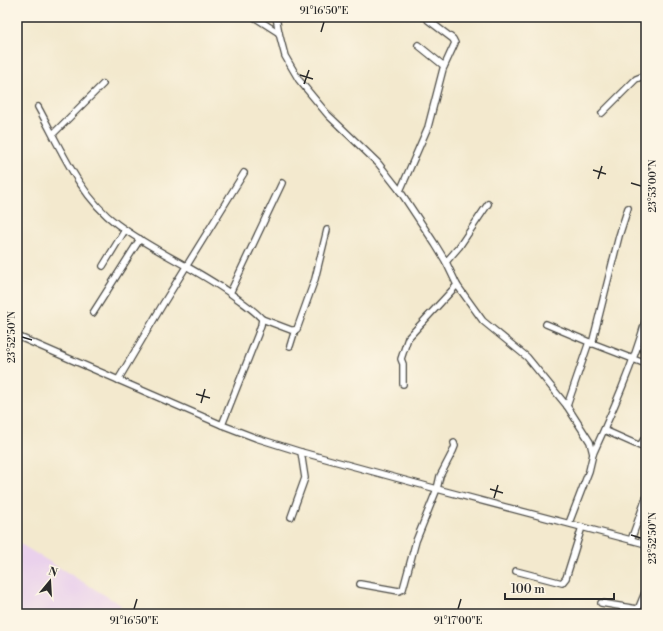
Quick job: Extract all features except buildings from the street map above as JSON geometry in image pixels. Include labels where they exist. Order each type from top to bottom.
[{"type":"street","points":[[254,17],[279,32]]},
{"type":"street","points":[[276,17],[285,56],[299,80],[328,115],[378,163],[400,191],[446,262],[457,285],[483,321],[527,357],[567,406],[590,442],[593,454]]},
{"type":"street","points":[[400,191],[428,127],[444,66],[455,41],[428,20]]},
{"type":"street","points":[[418,45],[444,66]]},
{"type":"street","points":[[602,113],[636,79],[646,75]]},
{"type":"street","points":[[53,134],[103,84]]},
{"type":"street","points":[[38,107],[86,194],[97,207],[116,224],[154,249],[204,275],[230,293],[262,319],[295,330]]},
{"type":"street","points":[[118,380],[244,173]]},
{"type":"street","points":[[230,293],[282,183]]},
{"type":"street","points":[[446,262],[459,247],[488,204]]},
{"type":"street","points":[[567,406],[590,343],[628,208]]},
{"type":"street","points":[[103,266],[125,230]]},
{"type":"street","points":[[290,346],[315,279],[327,230]]},
{"type":"street","points":[[93,312],[140,240]]},
{"type":"street","points":[[403,384],[403,364],[401,359],[408,338],[457,285]]},
{"type":"street","points":[[568,523],[589,471],[593,454],[615,406],[646,318]]},
{"type":"street","points":[[222,425],[258,334],[262,319]]},
{"type":"street","points":[[546,324],[590,343],[646,364]]},
{"type":"street","points":[[17,336],[222,425],[256,438],[301,452],[437,489],[646,544]]},
{"type":"street","points":[[604,430],[640,446],[644,439],[646,439]]},
{"type":"street","points":[[360,584],[399,591],[403,588],[416,541],[437,489],[440,476],[455,446],[454,443]]},
{"type":"street","points":[[291,517],[305,478],[301,452]]},
{"type":"street","points":[[631,540],[646,498]]},
{"type":"street","points":[[516,571],[562,583],[566,578],[582,527]]},
{"type":"street","points":[[602,602],[637,609],[646,590]]},
{"type":"shaded area","points":[[17,542],[121,605],[117,614],[17,614]]}]
